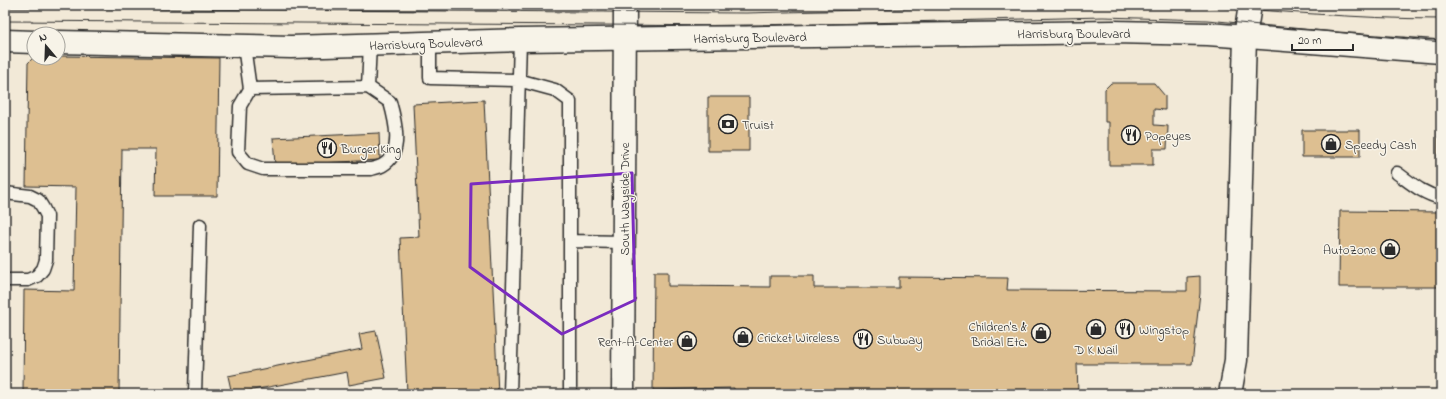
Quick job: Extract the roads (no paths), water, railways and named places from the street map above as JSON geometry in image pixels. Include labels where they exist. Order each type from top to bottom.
[{"type":"main road","name":"South Wayside Drive","points":[[623,394],[625,5]]},
{"type":"main road","points":[[1230,394],[1236,360],[1246,37],[1250,5]]},
{"type":"main road","name":"Harrisburg Boulevard","points":[[66,42],[291,47],[520,40],[1112,32],[1208,34],[1441,52]]},
{"type":"main road","points":[[5,41],[26,42]]},
{"type":"lane","points":[[510,394],[520,40]]},
{"type":"lane","points":[[430,42],[430,78],[518,80],[554,90],[570,101],[570,394]]},
{"type":"lane","points":[[368,87],[370,44]]},
{"type":"lane","points":[[244,46],[250,89],[240,106],[238,152],[248,164],[263,169],[371,169],[383,165],[391,156],[397,141],[395,119],[390,102],[368,87],[250,89]]},
{"type":"lane","points":[[1397,173],[1418,189],[1430,195],[1441,198]]},
{"type":"lane","points":[[5,193],[30,196],[38,200],[46,216],[46,260],[43,269],[37,276],[28,280],[5,280]]},
{"type":"lane","points":[[195,394],[200,225]]},
{"type":"lane","points":[[570,241],[624,242]]},
{"type":"tram line","points":[[5,8],[746,13],[1053,5]]},
{"type":"tram line","points":[[1183,5],[1344,16],[1441,19]]},
{"type":"tram line","points":[[5,21],[746,26],[1103,17],[1207,20],[1441,42]]},
{"type":"place","name":"Truist","points":[[728,124]]},
{"type":"place","name":"Popeyes","points":[[1131,135]]},
{"type":"place","name":"Speedy Cash","points":[[1331,144]]},
{"type":"place","name":"Burger King","points":[[327,148]]},
{"type":"place","name":"AutoZone","points":[[1390,249]]},
{"type":"place","name":"D K Nail","points":[[1096,329]]},
{"type":"place","name":"Wingstop","points":[[1125,329]]},
{"type":"place","name":"Children's & Bridal Etc.","points":[[1041,333]]},
{"type":"place","name":"Cricket Wireless","points":[[743,337]]},
{"type":"place","name":"Subway","points":[[863,339]]},
{"type":"place","name":"Rent-A-Center","points":[[687,341]]}]
